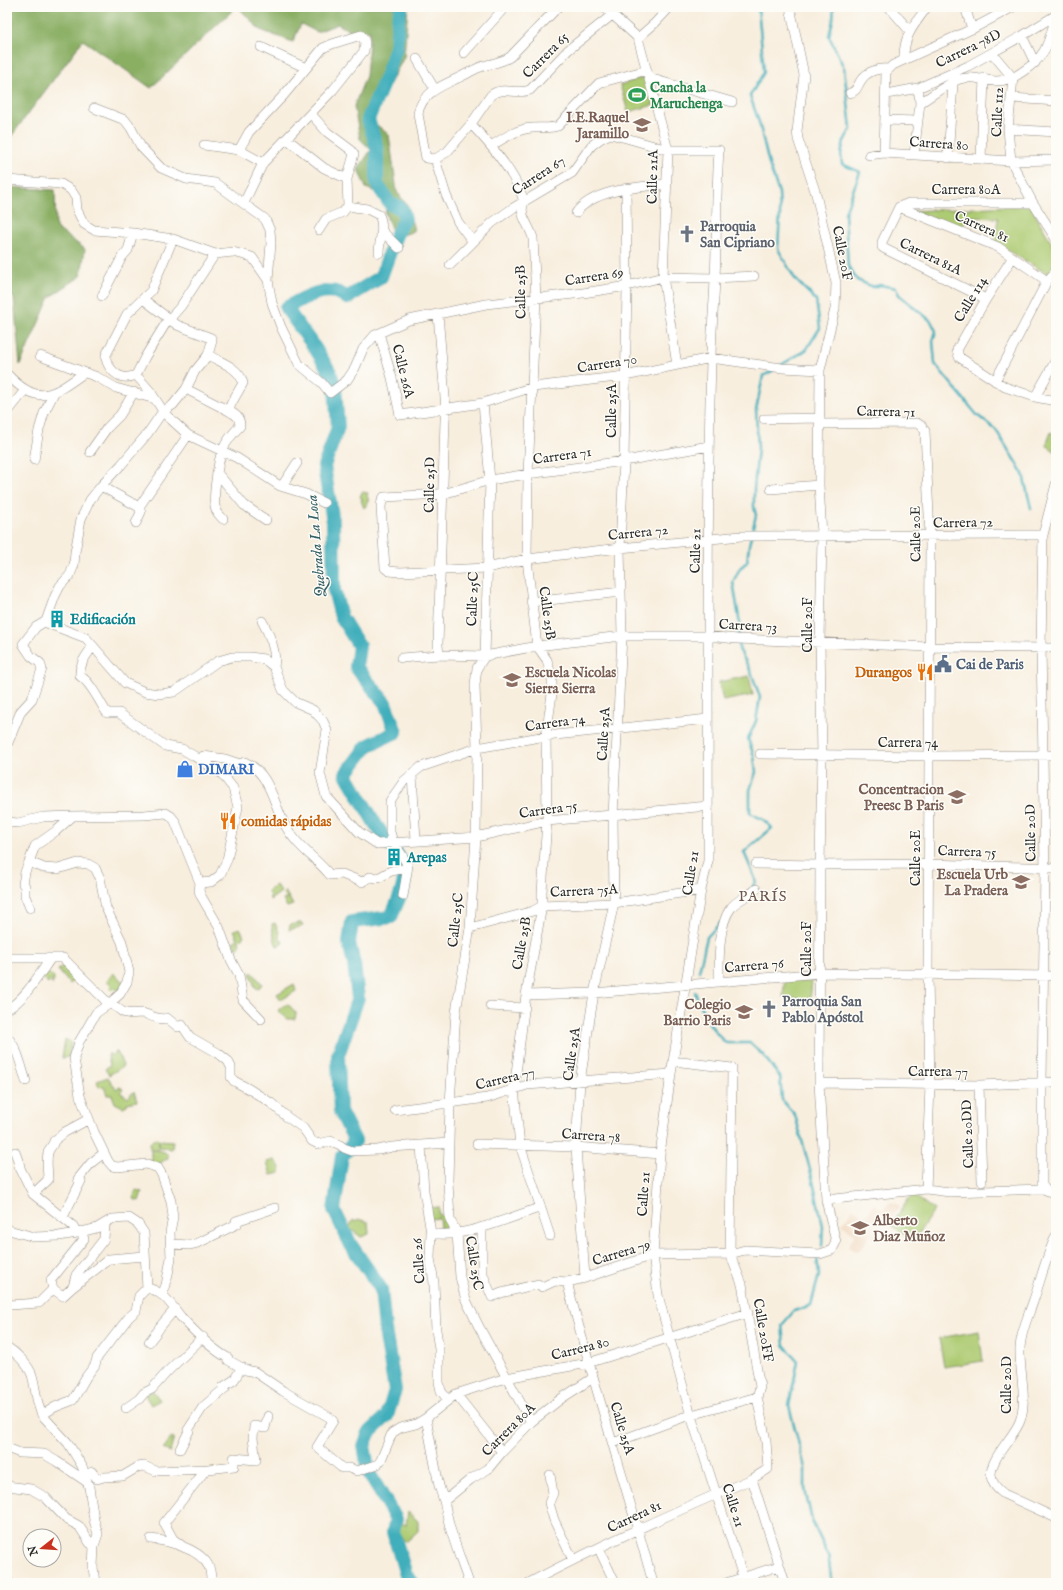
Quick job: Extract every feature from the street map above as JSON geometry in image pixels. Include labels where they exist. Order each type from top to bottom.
[{"type":"street","points":[[464,53],[505,7]]},
{"type":"street","points":[[604,7],[638,38],[670,7]]},
{"type":"street","name":"Calle 20F","points":[[790,7],[804,75],[797,131],[798,139],[816,194],[836,283],[835,308],[820,370],[819,485],[822,535],[820,642],[822,756],[819,1083],[826,1200],[836,1242],[832,1250]]},
{"type":"street","points":[[889,7],[909,30]]},
{"type":"street","points":[[904,60],[903,49],[909,30],[927,7]]},
{"type":"street","points":[[965,7],[972,29]]},
{"type":"street","points":[[850,93],[856,91],[861,79],[872,71],[888,69],[904,60],[972,29],[1013,7]]},
{"type":"street","points":[[473,242],[458,222],[431,158],[418,114],[419,106],[423,100],[435,90],[479,67],[502,62],[510,57],[553,9]]},
{"type":"street","name":"Carrera 65","points":[[431,158],[447,152],[471,124],[491,95],[502,90],[524,93],[530,90],[568,50],[612,15]]},
{"type":"street","points":[[920,103],[958,79],[970,77],[996,81],[1012,78],[1035,63],[1041,56],[1048,43],[1056,16]]},
{"type":"street","name":"Carrera 78D","points":[[887,94],[918,88],[968,66],[1056,16]]},
{"type":"street","points":[[239,150],[249,132],[284,95],[322,48],[359,35],[364,38],[364,51],[347,74],[263,164],[244,203]]},
{"type":"street","points":[[1022,36],[1035,63]]},
{"type":"street","name":"Calle 21A","points":[[638,38],[668,150],[663,277],[677,365]]},
{"type":"street","points":[[261,47],[306,68]]},
{"type":"street","name":"Calle 112","points":[[992,53],[1012,78],[1012,98],[1008,129],[1011,161],[1033,203],[1056,239]]},
{"type":"street","points":[[417,59],[435,90]]},
{"type":"street","points":[[884,153],[887,94],[886,72],[888,69]]},
{"type":"street","points":[[492,146],[517,131],[531,128],[552,128],[558,126],[599,83],[648,74],[732,102]]},
{"type":"street","points":[[981,159],[984,78]]},
{"type":"street","points":[[948,158],[953,83]]},
{"type":"street","points":[[914,155],[920,103],[918,88]]},
{"type":"street","points":[[1012,98],[1056,101]]},
{"type":"street","points":[[94,108],[124,120],[131,128],[140,147],[161,168],[186,179],[215,182],[265,219],[270,230],[272,243],[268,280]]},
{"type":"street","points":[[311,114],[327,132],[354,152],[347,179],[348,206],[343,212],[326,219],[319,230]]},
{"type":"street","points":[[885,120],[917,122]]},
{"type":"street","name":"Calle 25B","points":[[471,124],[492,146],[519,186],[524,202],[521,208],[522,213],[530,228],[533,238],[536,298],[528,474],[527,559],[537,646],[547,660],[552,679],[552,694],[546,736],[547,821],[542,906],[524,1008],[514,1089],[520,1145],[539,1208],[550,1236]]},
{"type":"street","points":[[1008,129],[1056,132]]},
{"type":"street","name":"Carrera 67","points":[[450,265],[492,223],[572,173],[591,146],[610,134],[668,150],[719,150]]},
{"type":"street","points":[[287,139],[324,168],[347,179]]},
{"type":"street","points":[[204,145],[239,150],[263,164]]},
{"type":"street","name":"Calle 21","points":[[719,150],[709,446],[707,636],[708,861],[701,890],[671,1074],[660,1154],[653,1255],[658,1295],[669,1336],[692,1416],[744,1580]]},
{"type":"street","name":"Carrera 80","points":[[869,155],[884,153],[1011,161],[1056,160]]},
{"type":"street","points":[[7,180],[61,184],[71,190],[76,198],[77,210],[84,224],[94,230],[133,233],[173,239],[215,254],[233,252],[252,257],[268,280]]},
{"type":"street","points":[[576,213],[581,207],[591,200],[626,188],[666,184]]},
{"type":"street","name":"Calle 25A","points":[[585,1278],[576,1147],[580,1081],[594,993],[614,903],[613,815],[622,636],[620,548],[624,461],[627,286],[626,188]]},
{"type":"street","name":"Carrera 80A","points":[[899,208],[909,203],[1033,203]]},
{"type":"street","points":[[348,206],[367,209],[379,215],[385,234],[397,246]]},
{"type":"street","name":"Carrera 81A","points":[[899,208],[882,242],[882,247],[986,299]]},
{"type":"street","name":"Carrera 81","points":[[899,208],[998,247],[1047,281]]},
{"type":"street","points":[[102,296],[122,257],[128,250],[133,233]]},
{"type":"street","points":[[379,253],[378,242],[385,234]]},
{"type":"street","points":[[173,239],[155,284],[151,291],[127,314],[111,344],[106,357],[110,368],[122,377],[129,378],[136,375],[145,357],[169,319],[181,306],[215,254]]},
{"type":"street","name":"Calle 114","points":[[995,381],[959,358],[957,350],[986,299],[1013,257]]},
{"type":"street","points":[[1056,272],[1047,281],[995,381],[1005,387],[1035,397],[1056,401]]},
{"type":"street","name":"Carrera 69","points":[[268,280],[272,303],[280,327],[299,364],[322,383],[330,393],[346,380],[355,368],[368,341],[375,335],[409,320],[486,304],[583,294],[627,286],[663,277],[715,278],[754,276]]},
{"type":"street","points":[[7,745],[21,712],[33,698],[42,669],[40,663],[31,656],[24,644],[36,627],[46,621],[60,586],[70,574],[74,564],[81,519],[90,500],[148,433],[163,411],[186,389],[195,371],[208,355],[212,341],[211,338],[177,325],[143,299]]},
{"type":"street","name":"Calle 25D","points":[[438,315],[446,409],[438,645],[439,655]]},
{"type":"street","name":"Calle 26A","points":[[379,334],[392,378],[400,415]]},
{"type":"street","points":[[208,355],[231,368],[242,377],[243,383],[231,404],[229,411]]},
{"type":"street","points":[[40,356],[97,377],[116,388],[155,398]]},
{"type":"street","name":"Carrera 70","points":[[400,415],[483,403],[533,388],[625,376],[711,358],[782,368],[820,370]]},
{"type":"street","points":[[1035,397],[1056,360]]},
{"type":"street","points":[[7,374],[16,384],[25,390],[37,395],[46,396],[54,393],[84,373]]},
{"type":"street","points":[[136,375],[155,398],[163,411],[188,436],[222,450],[282,486],[306,494],[324,503]]},
{"type":"street","points":[[186,389],[237,415],[240,420],[240,426],[233,432],[222,450],[218,464],[215,505],[217,512],[223,519]]},
{"type":"street","points":[[7,413],[25,390]]},
{"type":"street","points":[[90,452],[107,428],[120,415],[134,392]]},
{"type":"street","points":[[34,460],[39,430],[44,413],[54,393]]},
{"type":"street","name":"Calle 25C","points":[[483,403],[490,480],[485,656],[477,668],[475,685],[477,748],[476,837],[470,928],[456,1012],[450,1103],[448,1181],[450,1220],[457,1233],[460,1277],[466,1300],[506,1378],[531,1422]]},
{"type":"street","name":"Carrera 71","points":[[764,418],[917,423],[922,426],[925,431]]},
{"type":"street","name":"Calle 20E","points":[[925,431],[930,536],[928,975],[930,1086],[926,1189]]},
{"type":"street","points":[[139,507],[188,436]]},
{"type":"street","name":"Carrera 71","points":[[387,497],[443,494],[490,480],[624,461],[709,446]]},
{"type":"street","points":[[282,486],[297,463]]},
{"type":"street","points":[[218,474],[244,505],[266,520]]},
{"type":"street","name":"Calle 20D","points":[[1044,1189],[1042,1185],[1042,1083],[1045,868],[1041,647],[1043,535],[1052,513],[1056,484]]},
{"type":"street","points":[[771,489],[819,485]]},
{"type":"street","points":[[101,486],[139,507],[141,512],[136,523]]},
{"type":"street","name":"Carrera 72","points":[[387,497],[382,500],[381,507],[386,569],[400,572],[487,568],[527,559],[740,536],[1043,535]]},
{"type":"street","points":[[531,602],[621,592]]},
{"type":"street","points":[[46,621],[49,624],[86,638],[124,683],[146,692],[159,694],[174,692],[218,661],[232,657],[264,659],[274,667]]},
{"type":"street","name":"Carrera 75","points":[[262,621],[273,645],[275,661],[274,667],[283,690],[295,702],[313,710],[323,721],[326,727],[327,730],[320,773],[326,796],[359,832],[377,844],[416,840],[476,837],[547,821],[708,806]]},
{"type":"street","name":"Carrera 73","points":[[401,658],[439,655],[485,656],[537,646],[622,636],[707,636],[737,639],[929,647],[1056,648]]},
{"type":"street","points":[[93,646],[84,658],[79,669],[80,676],[91,687],[107,713],[119,714],[165,746],[182,749],[201,760],[221,773],[233,788],[238,807],[227,860],[220,875],[211,882],[200,883]]},
{"type":"street","name":"Carrera 74","points":[[393,842],[390,832],[390,802],[404,782],[422,767],[477,748],[546,736],[708,719]]},
{"type":"street","name":"Carrera 74","points":[[760,754],[822,756],[1056,755]]},
{"type":"street","points":[[201,760],[203,756],[225,759],[240,764],[245,762],[253,766],[265,779],[285,825],[293,839],[330,875],[342,874],[362,882],[370,877],[378,878],[391,871],[404,869]]},
{"type":"street","points":[[412,775],[416,840]]},
{"type":"street","points":[[7,822],[18,823],[43,817],[144,815],[166,813],[171,816],[175,822],[200,883],[199,891],[201,897],[219,927],[238,975],[243,1000],[261,1019]]},
{"type":"street","points":[[30,908],[25,896],[25,886],[23,884],[25,872],[35,846],[56,831],[73,816]]},
{"type":"street","points":[[393,842],[402,855],[404,869],[403,896]]},
{"type":"street","points":[[30,862],[44,868],[58,868],[78,863],[88,864],[95,868],[100,878],[106,908],[122,942],[129,972],[127,982],[120,994],[96,1013],[79,1042],[74,1058],[80,1096],[108,1161],[112,1166],[117,1167],[147,1164],[158,1168],[162,1175],[171,1201],[173,1217],[170,1232],[172,1258],[166,1285],[162,1295]]},
{"type":"street","name":"Carrera 75","points":[[756,864],[929,864],[1056,868]]},
{"type":"street","points":[[719,982],[718,954],[726,916],[734,904],[756,889]]},
{"type":"street","name":"Carrera 75A","points":[[470,928],[533,911],[542,906],[614,903],[701,890]]},
{"type":"street","points":[[7,958],[63,958],[109,1004],[116,1006],[123,1012],[129,1014],[142,1013],[163,1020],[167,1018],[178,1027],[182,1026],[190,1037],[218,1053],[228,1061],[231,1067],[231,1077],[234,1081],[250,1089],[271,1103],[303,1128],[312,1141],[318,1144],[331,1141],[352,1151],[449,1143]]},
{"type":"street","points":[[7,1009],[13,1006],[22,996],[51,958]]},
{"type":"street","name":"Carrera 76","points":[[526,995],[594,993],[820,973],[1056,976]]},
{"type":"street","points":[[490,1006],[524,1008]]},
{"type":"street","points":[[7,1037],[11,1041],[19,1058],[26,1081]]},
{"type":"street","name":"Calle 20FF","points":[[673,1061],[732,1068],[730,1254],[742,1284],[748,1313],[760,1388],[757,1398],[766,1441],[768,1469],[752,1479]]},
{"type":"street","name":"Carrera 77","points":[[395,1110],[487,1098],[527,1084],[671,1074]]},
{"type":"street","name":"Carrera 77","points":[[819,1083],[930,1086],[1056,1082]]},
{"type":"street","name":"Calle 20DD","points":[[979,1085],[982,1182]]},
{"type":"street","points":[[33,1194],[48,1180],[48,1149],[53,1145],[54,1141],[65,1132],[89,1119]]},
{"type":"street","name":"Carrera 78","points":[[477,1144],[576,1147],[660,1154]]},
{"type":"street","name":"Calle 26","points":[[421,1145],[424,1191],[431,1233],[430,1258],[434,1283],[436,1330],[439,1349],[439,1382],[441,1391],[448,1400]]},
{"type":"street","points":[[15,1152],[22,1175],[33,1194],[63,1217],[79,1232],[84,1239],[51,1280],[53,1289],[63,1296],[109,1259],[144,1256]]},
{"type":"street","points":[[63,1217],[81,1181],[78,1179],[91,1162],[104,1153]]},
{"type":"street","points":[[826,1200],[926,1189],[950,1192],[1044,1189],[1056,1194]]},
{"type":"street","points":[[171,1244],[190,1246],[237,1224],[236,1221],[274,1208]]},
{"type":"street","points":[[431,1233],[439,1235],[467,1232],[539,1208]]},
{"type":"street","points":[[7,1228],[9,1230],[34,1237],[79,1232],[105,1224],[112,1219],[129,1218],[138,1224],[144,1233],[144,1256],[147,1288]]},
{"type":"street","points":[[73,1287],[76,1275],[104,1239],[105,1224]]},
{"type":"street","name":"Carrera 79","points":[[482,1227],[482,1272],[492,1297],[501,1293],[538,1284],[542,1287],[555,1281],[567,1282],[585,1278],[653,1255],[730,1254],[745,1250],[820,1254],[832,1250]]},
{"type":"street","name":"Calle 20D","points":[[1056,1236],[1046,1257],[1033,1302],[1021,1333],[1020,1350],[1023,1394],[1020,1421],[995,1462],[991,1474],[997,1489],[1004,1494],[1056,1518]]},
{"type":"street","name":"Calle 25A","points":[[567,1282],[588,1362],[653,1583]]},
{"type":"street","points":[[147,1288],[157,1290],[216,1352],[228,1358],[228,1360],[234,1364],[242,1367],[234,1380],[223,1387],[225,1388],[204,1407],[188,1430],[189,1431],[180,1449]]},
{"type":"street","points":[[42,1416],[56,1407],[73,1400],[98,1358],[129,1317],[136,1311],[139,1296],[147,1288]]},
{"type":"street","points":[[7,1302],[9,1305],[39,1303],[53,1289]]},
{"type":"street","points":[[149,1342],[159,1330],[163,1321],[175,1309]]},
{"type":"street","name":"Carrera 80","points":[[242,1367],[255,1372],[283,1392],[329,1418],[333,1422],[317,1447],[342,1468],[349,1468],[357,1471],[378,1464],[384,1456],[392,1433],[400,1428],[416,1424],[426,1418],[456,1394],[506,1378],[588,1362],[748,1313]]},
{"type":"street","points":[[126,1408],[140,1399],[144,1393],[152,1389],[167,1372],[203,1338]]},
{"type":"street","points":[[7,1347],[25,1364],[32,1376],[37,1401],[42,1416],[68,1442],[82,1466],[98,1534],[94,1546],[93,1567],[95,1583]]},
{"type":"street","name":"Carrera 80A","points":[[444,1501],[471,1478],[488,1469],[531,1422],[562,1398],[593,1378]]},
{"type":"street","points":[[456,1394],[502,1452]]},
{"type":"street","points":[[613,1443],[684,1417],[757,1398]]},
{"type":"street","points":[[86,1479],[92,1472],[97,1480],[104,1477],[123,1476],[138,1467],[144,1466],[156,1471],[208,1469],[234,1466],[234,1458],[256,1460],[253,1438],[254,1426],[265,1428],[268,1416]]},
{"type":"street","points":[[426,1418],[439,1486],[450,1528],[469,1583]]},
{"type":"street","points":[[7,1448],[20,1453],[44,1454],[86,1479]]},
{"type":"street","points":[[208,1469],[204,1472],[164,1524],[173,1539],[201,1557],[206,1562],[210,1569],[211,1583]]},
{"type":"street","points":[[550,1475],[553,1493],[549,1503],[554,1520],[573,1560]]},
{"type":"street","points":[[752,1479],[785,1583]]},
{"type":"street","name":"Carrera 81","points":[[529,1583],[638,1528],[752,1479]]},
{"type":"street","points":[[7,1486],[32,1489],[45,1497],[66,1519],[79,1526],[90,1543],[94,1546]]},
{"type":"street","points":[[151,1539],[166,1541],[185,1548]]},
{"type":"street","points":[[599,1548],[615,1583]]},
{"type":"street","points":[[726,1583],[744,1580],[779,1566]]},
{"type":"shaded area","name":"Alberto Diaz Muñoz","points":[[891,1201],[900,1206],[892,1218],[884,1213],[881,1215],[872,1231],[878,1235],[876,1238],[870,1235],[858,1253],[848,1247],[855,1234],[842,1225],[853,1208],[866,1216],[874,1204],[883,1210]]},
{"type":"green space","points":[[7,7],[236,7],[151,88],[83,40],[7,142]]},
{"type":"green space","points":[[238,7],[408,7],[404,57],[371,120],[389,135],[397,192],[408,206],[414,231],[395,238],[385,213],[390,198],[366,188],[358,169],[371,150],[360,139],[354,106],[366,76],[370,30],[353,33],[338,24],[317,32],[301,24],[293,42],[260,30]]},
{"type":"green space","name":"Cancha la Maruchenga","points":[[646,76],[654,105],[628,112],[620,85]]},
{"type":"green space","points":[[7,187],[55,190],[56,228],[85,249],[81,276],[50,297],[20,365],[14,298],[7,292]]},
{"type":"green space","points":[[1030,205],[1056,251],[1056,260],[1048,274],[995,243],[998,218],[970,217],[958,229],[912,211]]},
{"type":"green space","points":[[1051,432],[1056,435],[1056,452],[1046,445]]},
{"type":"green space","points":[[362,492],[368,493],[367,495],[369,501],[367,501],[367,505],[364,508],[361,500],[363,499],[360,497]]},
{"type":"green space","points":[[749,676],[753,695],[723,701],[719,682]]},
{"type":"green space","points":[[276,885],[281,892],[270,900],[270,895],[267,892]]},
{"type":"green space","points":[[285,891],[293,905],[287,907],[283,900],[287,898],[283,893]]},
{"type":"green space","points":[[275,923],[280,939],[283,941],[282,944],[277,946],[272,926],[272,924]]},
{"type":"green space","points":[[299,923],[303,926],[289,930],[290,925]]},
{"type":"green space","points":[[240,928],[244,936],[239,940],[240,946],[236,948],[233,942],[238,939],[234,930]]},
{"type":"green space","points":[[66,964],[77,978],[70,984],[58,970]]},
{"type":"green space","points":[[48,973],[54,978],[52,984],[51,981],[48,983],[43,978]]},
{"type":"green space","points":[[113,973],[125,983],[119,992],[115,988],[113,990],[110,988],[111,984],[107,981]]},
{"type":"green space","points":[[250,973],[253,973],[262,984],[258,989],[255,987]]},
{"type":"green space","points":[[785,979],[812,982],[810,1000],[783,997]]},
{"type":"green space","points":[[294,984],[296,991],[281,1000],[277,994]]},
{"type":"green space","points":[[288,1004],[296,1013],[295,1019],[288,1019],[278,1011],[280,1008]]},
{"type":"green space","points":[[65,1039],[71,1042],[69,1057],[62,1058]]},
{"type":"green space","points":[[116,1051],[123,1065],[109,1075],[105,1069],[110,1065],[108,1057],[109,1053],[112,1056]]},
{"type":"green space","points":[[108,1077],[116,1089],[120,1087],[123,1089],[120,1092],[128,1098],[134,1091],[137,1101],[127,1103],[127,1105],[123,1107],[115,1103],[112,1095],[107,1095],[104,1086],[99,1087],[97,1081]]},
{"type":"green space","points":[[155,1138],[159,1139],[159,1149],[150,1149],[150,1143]]},
{"type":"green space","points":[[159,1140],[173,1141],[172,1149],[159,1147]]},
{"type":"green space","points":[[151,1150],[164,1152],[168,1155],[168,1158],[157,1165],[151,1162]]},
{"type":"green space","points":[[274,1160],[279,1165],[280,1173],[271,1175],[267,1162]]},
{"type":"green space","points":[[136,1190],[142,1192],[139,1201],[133,1199]]},
{"type":"green space","points":[[912,1194],[934,1210],[916,1237],[909,1237],[891,1225]]},
{"type":"green space","points":[[439,1207],[439,1215],[447,1215],[448,1227],[440,1228],[439,1218],[430,1219],[429,1208]]},
{"type":"green space","points":[[358,1219],[368,1222],[369,1234],[361,1237],[349,1228],[353,1220],[356,1222]]},
{"type":"green space","points":[[979,1331],[983,1361],[944,1367],[939,1338]]},
{"type":"green space","points":[[153,1391],[160,1400],[151,1405],[145,1395]]},
{"type":"green space","points":[[172,1437],[174,1438],[170,1452],[163,1449]]},
{"type":"green space","points":[[408,1512],[418,1521],[418,1531],[406,1542],[396,1531],[397,1521],[406,1525]]},
{"type":"waterway","name":"Quebrada La Loca","points":[[401,7],[398,20],[396,47],[387,74],[368,119],[377,148],[377,184],[390,204],[399,207],[403,211],[405,219],[396,235],[381,277],[347,298],[340,293],[324,291],[308,296],[286,308],[315,348],[330,372],[335,387],[338,427],[324,466],[333,522],[334,590],[341,617],[359,646],[356,667],[385,703],[396,732],[367,746],[346,774],[376,825],[402,864],[404,879],[401,894],[391,917],[352,922],[349,943],[354,964],[358,998],[338,1055],[340,1111],[355,1141],[342,1156],[334,1210],[351,1245],[381,1289],[385,1330],[395,1390],[387,1416],[369,1433],[364,1446],[369,1473],[396,1519],[393,1532],[406,1575],[413,1583]]},
{"type":"waterway","points":[[758,7],[764,72],[750,96],[759,122],[769,164],[779,193],[780,214],[778,249],[795,279],[816,300],[820,328],[806,350],[781,365]]},
{"type":"waterway","points":[[834,7],[833,20],[829,36],[844,68],[851,129],[844,141],[841,154],[842,164],[860,172],[845,213],[848,266],[857,280],[873,287],[880,285],[896,288],[899,295],[931,321],[936,331],[933,341],[935,364],[977,415],[996,430],[1023,474],[1031,508]]},
{"type":"waterway","points":[[752,888],[756,881],[744,852],[772,828],[764,820],[750,813],[750,790],[756,772],[754,756],[748,739],[756,721],[760,697],[751,672],[739,649],[739,618],[733,582],[740,568],[747,562],[749,545],[756,515],[754,507],[754,488],[758,448],[756,410],[763,376],[774,370]]},
{"type":"waterway","points":[[699,971],[707,937],[720,923]]},
{"type":"waterway","points":[[695,992],[707,1020],[715,1032],[726,1043],[750,1043],[763,1055],[780,1077],[782,1100],[795,1115],[812,1177],[823,1226],[822,1246]]},
{"type":"waterway","points":[[817,1257],[819,1275],[811,1305],[794,1311],[782,1325],[784,1345],[798,1361],[789,1406],[805,1468],[805,1489],[812,1521],[828,1555],[832,1583]]},
{"type":"place","name":"Cancha la Maruchenga","points":[[637,95]]},
{"type":"place","name":"I.E.Raquel Jaramillo","points":[[642,125]]},
{"type":"place","name":"Parroquia San Cipriano","points":[[687,234]]},
{"type":"place","name":"Edificación","points":[[57,619]]},
{"type":"place","name":"Cai de Paris","points":[[943,664]]},
{"type":"place","name":"Durangos","points":[[925,672]]},
{"type":"place","name":"Escuela Nicolas Sierra Sierra","points":[[512,680]]},
{"type":"place","name":"DIMARI","points":[[185,769]]},
{"type":"place","name":"Concentracion Preesc B Paris","points":[[957,797]]},
{"type":"place","name":"comidas rápidas","points":[[228,821]]},
{"type":"place","name":"Arepas","points":[[394,857]]},
{"type":"place","name":"Escuela Urb La Pradera","points":[[1021,882]]},
{"type":"place","name":"Parroquia San Pablo Apóstol","points":[[769,1009]]},
{"type":"place","name":"Colegio Barrio Paris","points":[[744,1012]]},
{"type":"place","name":"Alberto Diaz Muñoz","points":[[860,1228]]},
{"type":"district","name":"PARÍS","points":[[763,896]]}]
